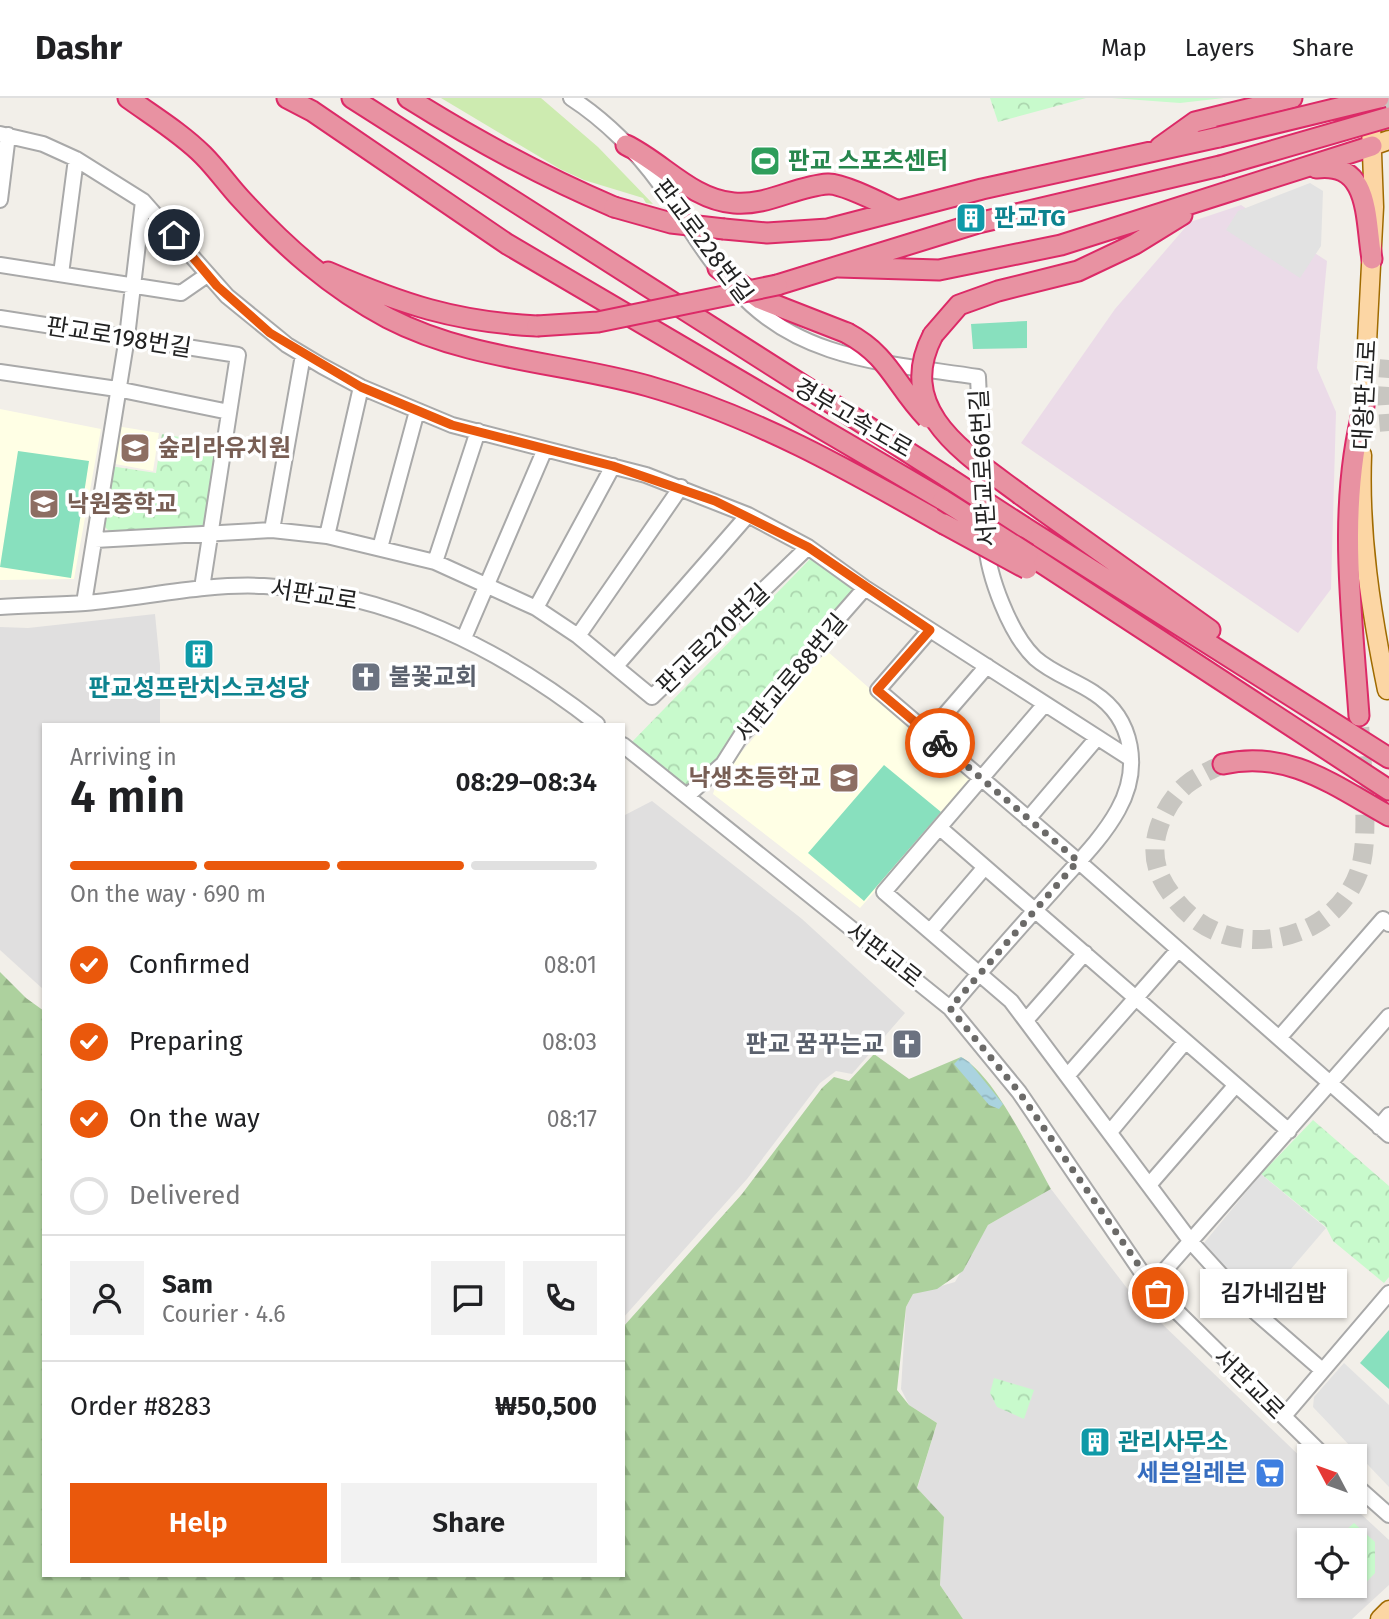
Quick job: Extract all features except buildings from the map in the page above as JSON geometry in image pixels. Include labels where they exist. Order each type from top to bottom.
[{"type":"highway","points":[[128,98],[203,155],[301,260],[343,293],[392,320],[442,340],[492,354],[645,385],[705,404],[772,431],[944,524],[1027,562]]},
{"type":"highway","name":"경부고속도로","points":[[288,98],[312,111],[508,243],[943,500],[1027,562],[1247,698],[1389,790]]},
{"type":"highway","name":"경부고속도로","points":[[352,98],[1389,758]]},
{"type":"highway","points":[[408,98],[477,141],[543,177],[614,207],[671,223],[767,233],[828,229],[1379,98]]},
{"type":"highway","points":[[1150,154],[1195,122],[1292,98]]},
{"type":"highway","points":[[301,260],[385,297],[435,314],[486,323],[537,326],[598,322],[777,285],[978,223],[1220,166],[1389,117]]},
{"type":"highway","points":[[838,267],[939,270],[1061,245],[1217,193],[1381,143]]},
{"type":"highway","points":[[626,145],[650,156],[698,192],[732,203],[761,203],[830,183],[898,211]]},
{"type":"highway","points":[[1287,171],[1323,167],[1352,174],[1360,186],[1372,259]]},
{"type":"highway","points":[[950,441],[925,404],[922,390],[922,355],[933,335],[959,305],[998,291],[1078,271],[1135,244],[1217,193]]},
{"type":"highway","points":[[718,268],[760,299],[847,333],[870,345],[883,359],[906,394],[950,441],[1021,495],[1165,596],[1322,715]]},
{"type":"highway","points":[[1359,716],[1349,531],[1354,441],[1364,406]]},
{"type":"highway","points":[[1223,764],[1248,758],[1298,767],[1389,816]]},
{"type":"main road","name":"대왕판교로","points":[[1370,98],[1381,143],[1374,207],[1361,522],[1374,630],[1387,690]]},
{"type":"main road","points":[[1374,207],[1381,187],[1389,180]]},
{"type":"main road","points":[[1380,1619],[1389,1610]]},
{"type":"street","name":"판교로228번길","points":[[571,98],[588,109],[626,145],[660,183],[718,268],[749,304],[794,337],[827,350],[862,359],[978,377]]},
{"type":"street","points":[[0,200],[4,134],[43,144],[76,159],[143,201],[207,275],[270,333],[303,355],[361,387],[452,425],[613,466],[681,487],[748,515],[808,547],[865,588],[1131,759]]},
{"type":"street","points":[[61,274],[76,159]]},
{"type":"street","points":[[84,603],[127,337],[143,201]]},
{"type":"street","points":[[0,265],[181,293],[207,275]]},
{"type":"street","name":"판교로198번길","points":[[0,318],[238,355],[229,412]]},
{"type":"street","points":[[272,530],[303,355]]},
{"type":"street","points":[[0,372],[117,389],[229,412],[208,535],[202,588]]},
{"type":"street","name":"서판교로66번길","points":[[950,1008],[1097,841],[1124,799],[1131,759],[1128,733],[1114,710],[1092,691],[1049,669],[1034,657],[1008,617],[987,558],[978,377]]},
{"type":"street","points":[[327,536],[361,387]]},
{"type":"street","points":[[380,548],[417,411]]},
{"type":"street","points":[[435,562],[478,431]]},
{"type":"street","points":[[464,638],[545,449]]},
{"type":"street","points":[[536,608],[613,466]]},
{"type":"street","points":[[578,636],[681,487]]},
{"type":"street","points":[[95,540],[272,530],[327,536],[380,548],[435,562],[536,608],[616,666],[748,515]]},
{"type":"street","name":"판교로210번길","points":[[616,666],[652,698],[808,547]]},
{"type":"street","name":"서판교로","points":[[0,607],[84,603],[202,588],[254,586],[309,591],[392,611],[464,638],[535,679],[596,723]]},
{"type":"street","name":"서판교로88번길","points":[[687,796],[723,764],[742,734],[761,716],[775,694],[822,643],[836,621],[865,588]]},
{"type":"street","points":[[930,630],[877,690],[1078,861],[1331,1084],[1386,1126]]},
{"type":"street","points":[[929,733],[987,666]]},
{"type":"street","points":[[1045,704],[884,892],[980,971],[1027,1019],[1192,1243],[1253,1310],[1322,1370]]},
{"type":"street","points":[[1028,820],[1097,738]]},
{"type":"street","name":"서판교로","points":[[625,747],[733,837],[950,1008],[1019,1092],[1151,1286],[1312,1444]]},
{"type":"street","points":[[940,828],[1289,1131]]},
{"type":"street","points":[[931,930],[985,867]]},
{"type":"street","points":[[1279,1038],[1383,919],[1389,924]]},
{"type":"street","points":[[1068,1075],[1178,950]]},
{"type":"street","points":[[1027,1019],[1085,953]]},
{"type":"street","points":[[1151,1286],[1192,1243],[1389,1016]]},
{"type":"street","points":[[1110,1132],[1185,1042]]},
{"type":"street","points":[[1149,1185],[1235,1086]]},
{"type":"street","points":[[1284,1416],[1389,1293]]},
{"type":"street","points":[[1367,1496],[1389,1515]]},
{"type":"shaded area","points":[[1310,183],[1323,191],[1321,246],[1300,278],[1226,230],[1238,211]]},
{"type":"shaded area","points":[[1241,205],[1327,261],[1317,368],[1336,412],[1331,589],[1298,633],[1021,443],[1115,309],[1190,222]]},
{"type":"shaded area","name":"낙원중학교","points":[[0,409],[101,429],[74,579],[0,580]]},
{"type":"shaded area","name":"숲리라유치원","points":[[116,426],[159,433],[153,471],[110,463]]},
{"type":"shaded area","points":[[155,614],[160,665],[160,723],[42,723],[42,988],[0,950],[0,627],[28,628]]},
{"type":"shaded area","name":"낙생초등학교","points":[[827,651],[968,775],[970,785],[860,908],[713,794],[717,781]]},
{"type":"shaded area","points":[[652,801],[802,919],[905,1013],[852,1074],[836,1071],[820,1083],[747,1179],[625,1316],[625,815]]},
{"type":"shaded area","points":[[1261,1174],[1326,1228],[1261,1304],[1205,1249],[1204,1243]]},
{"type":"shaded area","points":[[1051,1189],[1133,1296],[1297,1453],[1297,1514],[1361,1514],[1389,1540],[1389,1585],[1352,1619],[963,1619],[940,1585],[944,1517],[917,1489],[937,1423],[909,1405],[901,1389],[906,1307],[913,1294],[955,1282],[988,1225]]},
{"type":"shaded area","points":[[1344,1363],[1389,1405],[1389,1487],[1367,1464],[1367,1444],[1348,1444],[1313,1407],[1314,1397]]},
{"type":"green space","points":[[441,98],[541,98],[598,147],[653,204],[560,169]]},
{"type":"green space","points":[[990,98],[1086,98],[998,122]]},
{"type":"green space","points":[[1112,98],[1224,98],[1180,103]]},
{"type":"green space","points":[[1027,321],[1027,348],[973,349],[971,324]]},
{"type":"green space","points":[[162,434],[221,444],[207,521],[201,531],[113,535],[102,524],[110,466],[156,473]]},
{"type":"green space","points":[[18,451],[89,461],[71,578],[0,567]]},
{"type":"green space","points":[[811,558],[851,584],[854,596],[698,785],[683,788],[628,746]]},
{"type":"green space","points":[[884,765],[941,812],[864,901],[808,853]]},
{"type":"green space","points":[[0,972],[42,1010],[42,1577],[625,1577],[625,1325],[742,1194],[822,1088],[834,1077],[849,1081],[874,1054],[909,1079],[961,1057],[987,1081],[999,1098],[1051,1189],[988,1225],[963,1271],[937,1289],[913,1294],[906,1307],[897,1390],[909,1405],[937,1423],[917,1488],[944,1517],[940,1585],[963,1619],[0,1619]]},
{"type":"green space","points":[[1313,1120],[1389,1186],[1389,1277],[1384,1283],[1333,1241],[1326,1227],[1261,1174]]},
{"type":"green space","points":[[1389,1330],[1389,1389],[1360,1363]]},
{"type":"green space","points":[[994,1378],[1034,1390],[1024,1419],[997,1407],[990,1393]]},
{"type":"green space","points":[[1367,1535],[1375,1542],[1375,1573],[1367,1581]]},
{"type":"water","points":[[961,1057],[969,1062],[1003,1104],[999,1109],[989,1105],[954,1064]]},
{"type":"tunnel","points":[[1389,98],[1389,136]]},
{"type":"tunnel","points":[[1389,360],[1386,395],[1389,431]]},
{"type":"tunnel","points":[[1223,764],[1186,785],[1169,805],[1156,839],[1158,871],[1184,910],[1217,932],[1254,940],[1293,934],[1312,926],[1336,908],[1358,875],[1365,833],[1359,716]]},
{"type":"way so far","points":[[940,743],[1078,861],[950,1008],[1019,1092],[1137,1267],[1158,1293]]},
{"type":"place","name":"판교 스포츠센터","points":[[765,161]]},
{"type":"place","name":"판교TG","points":[[971,218]]},
{"type":"place","name":"숲리라유치원","points":[[135,448]]},
{"type":"place","name":"낙원중학교","points":[[44,504]]},
{"type":"place","name":"판교성프란치스코성당","points":[[199,654]]},
{"type":"place","name":"불꽃교회","points":[[366,677]]},
{"type":"place","name":"낙생초등학교","points":[[844,778]]},
{"type":"place","name":"판교 꿈꾸는교","points":[[907,1044]]},
{"type":"place","name":"김가네김밥","points":[[1158,1293]]},
{"type":"place","name":"관리사무소","points":[[1095,1442]]},
{"type":"place","name":"세븐일레븐","points":[[1270,1473]]},
{"type":"route","points":[[174,235],[217,286],[270,333],[286,345],[361,387],[452,425],[581,457],[681,487],[748,515],[808,547],[930,630],[877,690],[940,743]]}]
